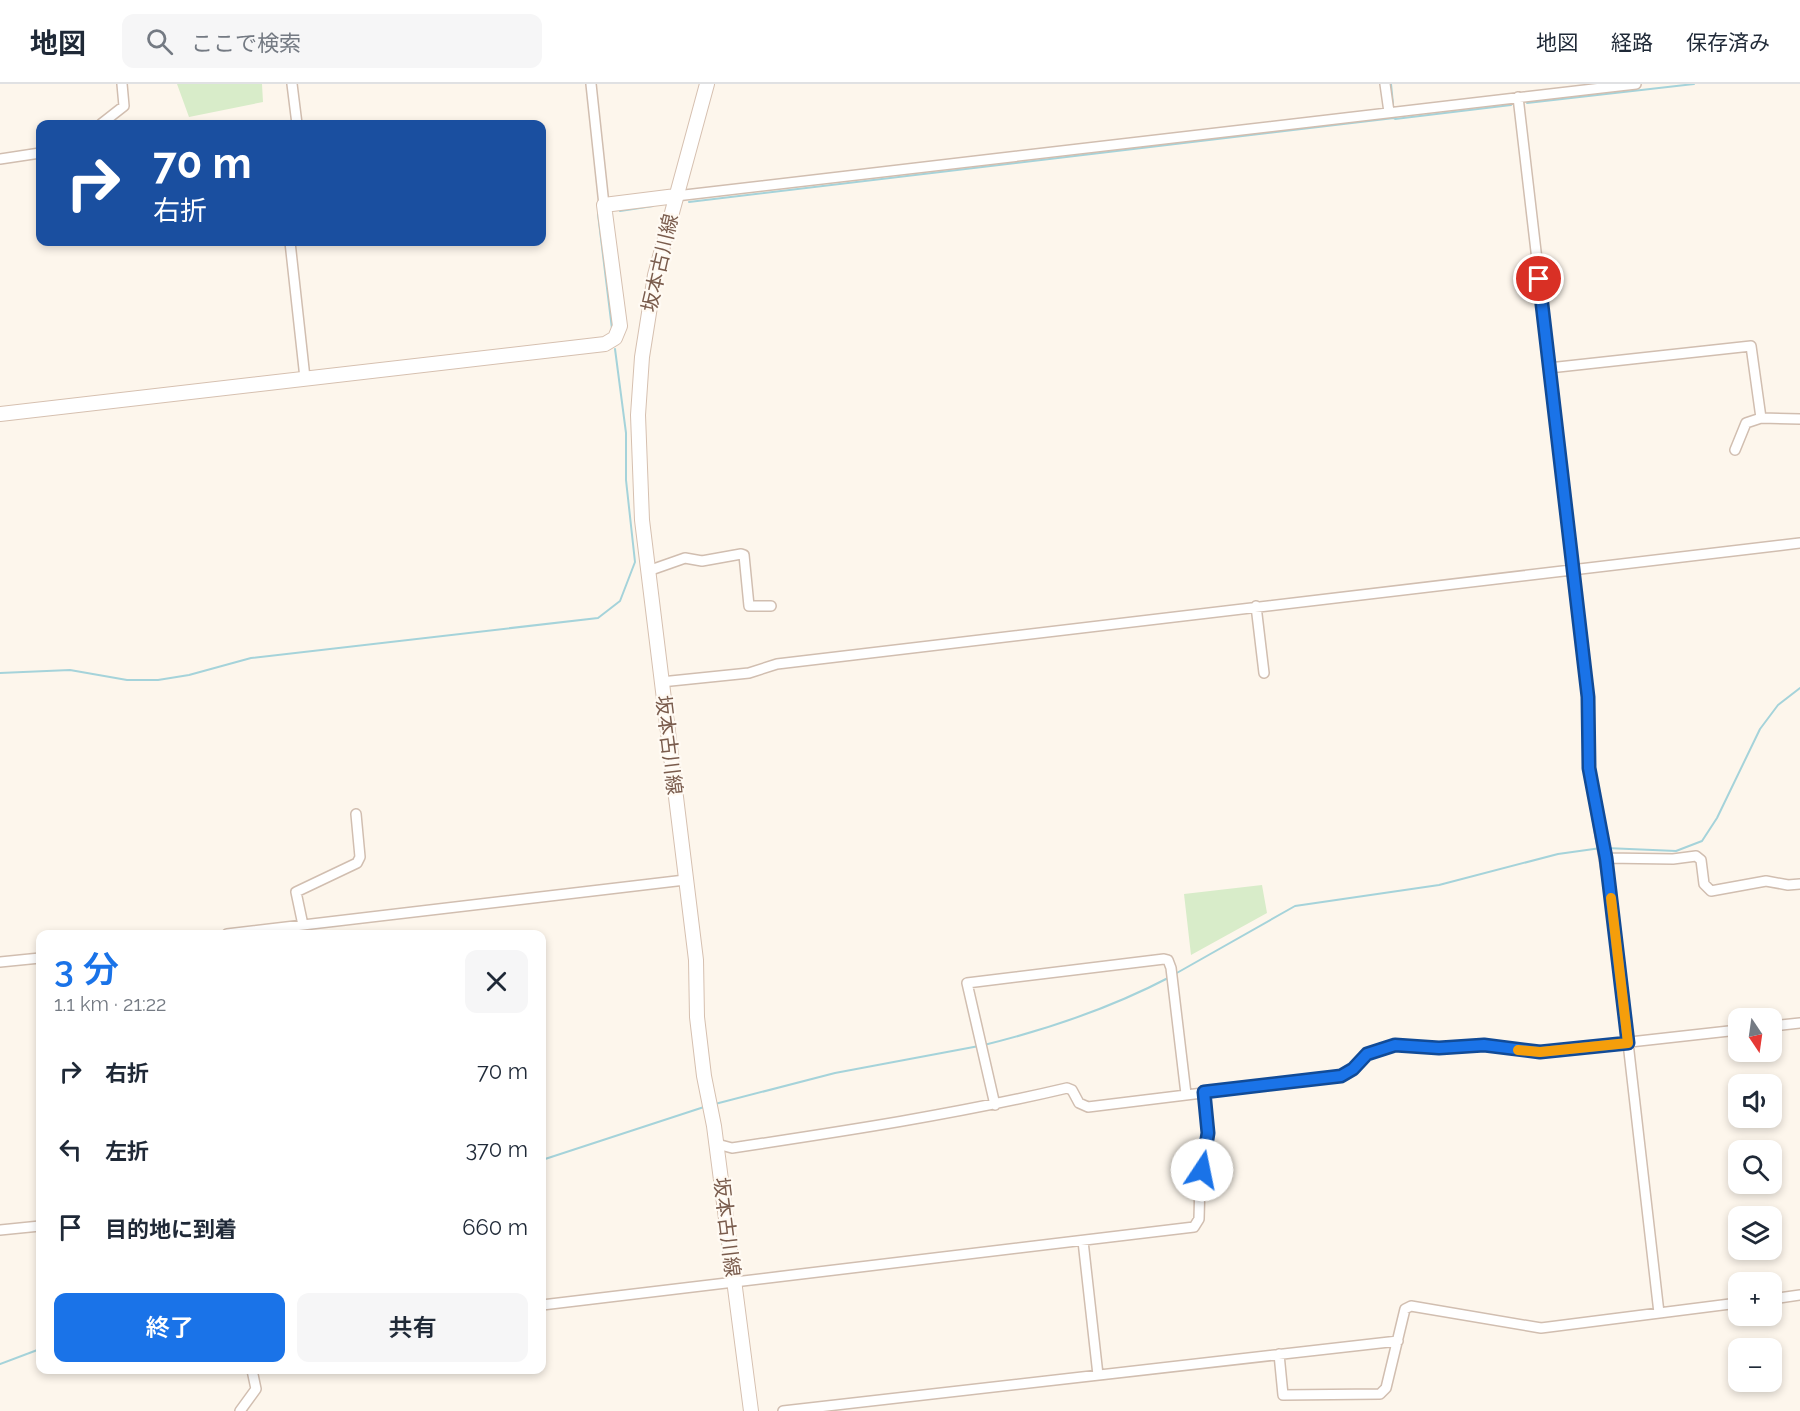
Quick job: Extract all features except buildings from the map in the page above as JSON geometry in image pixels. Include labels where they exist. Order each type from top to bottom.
[{"type":"main road","name":"坂本古川線","points":[[707,84],[656,275],[639,386],[639,485],[696,960],[697,1017],[717,1144],[751,1411]]},
{"type":"main road","points":[[0,414],[611,341],[615,338],[620,326],[604,205],[676,196]]},
{"type":"street","points":[[106,120],[124,106],[122,84]]},
{"type":"street","points":[[292,84],[296,120]]},
{"type":"street","points":[[591,84],[604,205]]},
{"type":"street","points":[[1385,84],[1389,112]]},
{"type":"street","points":[[676,196],[1636,84]]},
{"type":"street","points":[[1518,98],[1588,697],[1589,768],[1604,850],[1659,1313]]},
{"type":"street","points":[[0,159],[36,154]]},
{"type":"street","points":[[290,246],[305,378]]},
{"type":"street","points":[[1549,368],[1751,346],[1761,418]]},
{"type":"street","points":[[1735,450],[1746,423],[1761,418],[1800,419]]},
{"type":"street","points":[[661,682],[749,673],[777,664],[800,661],[1572,568],[1800,543]]},
{"type":"street","points":[[648,572],[685,558],[702,561],[741,554],[744,555],[749,606],[771,606]]},
{"type":"street","points":[[1256,606],[1264,673]]},
{"type":"street","points":[[303,925],[296,892],[357,863],[360,857],[356,814]]},
{"type":"street","points":[[1604,850],[1673,859],[1696,856],[1701,860],[1704,884],[1711,891],[1766,881],[1788,885],[1800,884]]},
{"type":"street","points":[[260,930],[685,880]]},
{"type":"street","points":[[0,962],[36,958]]},
{"type":"street","points":[[995,1105],[967,983],[1164,959],[1168,960],[1171,968],[1186,1094]]},
{"type":"street","points":[[1782,1025],[1800,1023]]},
{"type":"street","points":[[717,1144],[732,1148],[881,1126],[995,1105],[1067,1088],[1072,1090],[1079,1102],[1088,1107],[1341,1076],[1353,1069],[1367,1054],[1395,1045],[1439,1048],[1484,1045],[1540,1052],[1728,1031]]},
{"type":"street","points":[[546,1305],[1194,1227],[1198,1223],[1200,1180],[1208,1133],[1204,1092]]},
{"type":"street","points":[[0,1230],[36,1226]]},
{"type":"street","points":[[1083,1241],[1098,1375]]},
{"type":"street","points":[[1782,1298],[1800,1295]]},
{"type":"street","points":[[1279,1354],[1283,1395],[1380,1394],[1386,1388],[1405,1309],[1411,1306],[1541,1328],[1728,1304]]},
{"type":"street","points":[[783,1411],[1398,1341]]},
{"type":"street","points":[[240,1411],[256,1389],[253,1374]]},
{"type":"green space","points":[[177,84],[262,84],[263,102],[189,117]]},
{"type":"green space","points":[[1262,885],[1267,913],[1191,955],[1184,894]]},
{"type":"waterway","points":[[1391,84],[1393,104]]},
{"type":"waterway","points":[[1527,103],[1694,84]]},
{"type":"waterway","points":[[1395,119],[1511,105]]},
{"type":"waterway","points":[[689,202],[1394,118]]},
{"type":"waterway","points":[[620,211],[653,206]]},
{"type":"waterway","points":[[598,214],[612,329]]},
{"type":"waterway","points":[[0,673],[70,670],[127,680],[158,680],[189,675],[251,658],[598,618],[620,601],[635,562],[626,480],[626,433],[615,349]]},
{"type":"waterway","points":[[1606,848],[1676,851],[1702,841],[1717,818],[1760,729],[1778,705],[1800,688]]},
{"type":"waterway","points":[[1175,974],[1295,906],[1439,885],[1558,854],[1601,848]]},
{"type":"waterway","points":[[984,1045],[1079,1017],[1170,977]]},
{"type":"waterway","points":[[715,1104],[835,1073],[979,1046]]},
{"type":"waterway","points":[[546,1159],[704,1107]]},
{"type":"waterway","points":[[0,1364],[36,1350]]},
{"type":"slow traffic","points":[[1518,1050],[1540,1052],[1628,1043],[1611,898]]},
{"type":"route","points":[[1202,1170],[1208,1133],[1204,1092],[1341,1076],[1353,1069],[1367,1054],[1395,1045],[1412,1044],[1439,1048],[1484,1045],[1540,1052],[1628,1043],[1606,858],[1589,768],[1588,697],[1539,279]]}]
